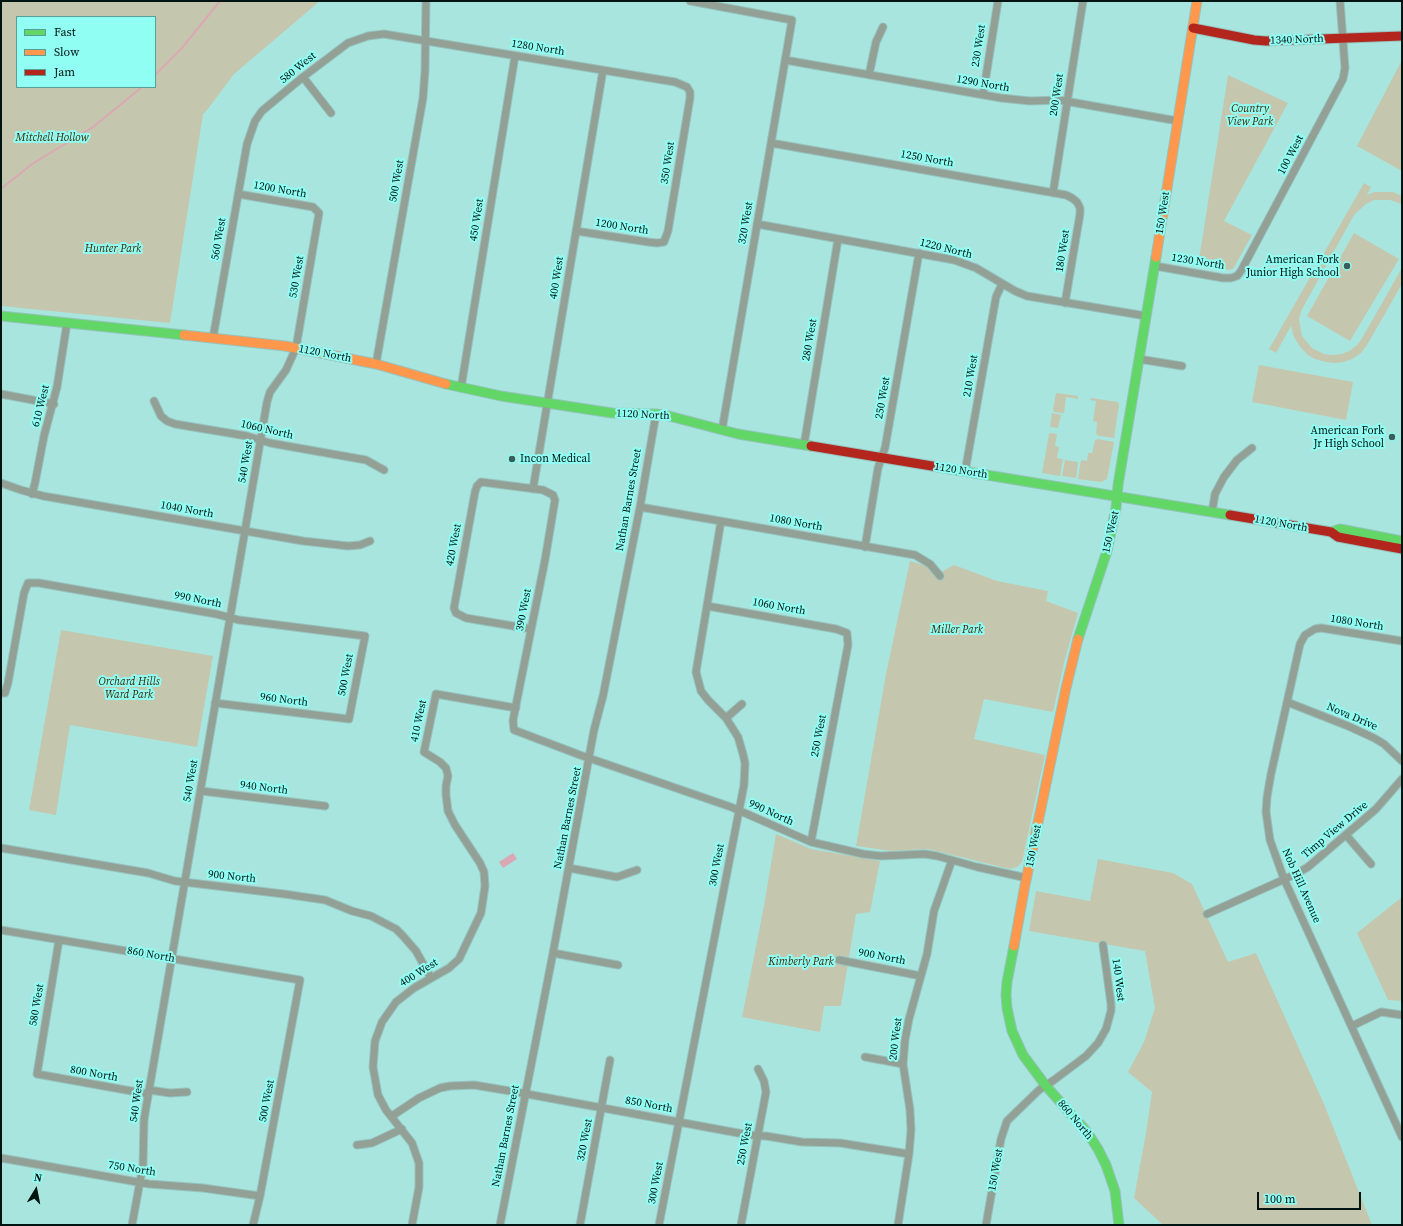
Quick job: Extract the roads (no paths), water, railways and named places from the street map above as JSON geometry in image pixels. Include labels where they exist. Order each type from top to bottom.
[{"type":"street","name":"500 West","points":[[376,364],[423,98],[426,1]]},
{"type":"street","name":"320 West","points":[[690,1],[792,20],[722,430]]},
{"type":"street","name":"230 West","points":[[983,95],[998,1]]},
{"type":"street","name":"200 West","points":[[1053,193],[1083,1]]},
{"type":"street","name":"150 West","points":[[1023,1055],[1015,1040],[1008,1015],[1006,995],[1007,982],[1068,681],[1077,643],[1108,546],[1116,508],[1197,1]]},
{"type":"street","name":"100 West","points":[[1237,276],[1244,267],[1343,79],[1345,68],[1340,1]]},
{"type":"street","points":[[869,75],[876,42],[883,27]]},
{"type":"street","name":"1340 North","points":[[1193,28],[1254,40],[1402,36]]},
{"type":"street","name":"1280 North","points":[[384,34],[675,82],[687,87]]},
{"type":"street","name":"580 West","points":[[247,144],[255,121],[262,111],[303,77],[348,43],[368,36],[384,34]]},
{"type":"street","name":"450 West","points":[[461,388],[515,56]]},
{"type":"street","name":"1290 North","points":[[785,60],[983,95],[1024,101],[1067,101],[1178,121]]},
{"type":"street","name":"400 West","points":[[533,489],[602,70]]},
{"type":"street","points":[[303,77],[331,113]]},
{"type":"street","name":"350 West","points":[[664,242],[668,231],[690,98],[690,92],[687,87]]},
{"type":"street","name":"1250 North","points":[[771,143],[1066,195],[1077,202]]},
{"type":"street","name":"560 West","points":[[213,338],[247,144]]},
{"type":"street","name":"1200 North","points":[[238,194],[303,205],[316,210]]},
{"type":"street","name":"180 West","points":[[1065,303],[1080,214],[1080,208],[1077,202]]},
{"type":"street","name":"530 West","points":[[296,348],[319,213],[316,210]]},
{"type":"street","name":"1220 North","points":[[757,224],[954,260],[976,268],[1002,284],[1027,296],[1146,316]]},
{"type":"street","name":"1200 North","points":[[576,231],[648,242],[664,242]]},
{"type":"street","name":"280 West","points":[[804,445],[838,239]]},
{"type":"street","name":"250 West","points":[[866,546],[878,468],[885,448],[919,253]]},
{"type":"street","name":"1230 North","points":[[1155,266],[1223,278],[1237,276]]},
{"type":"street","name":"210 West","points":[[965,472],[996,296],[1002,284]]},
{"type":"street","name":"1120 North","points":[[1,316],[296,348],[376,364],[461,388],[548,404],[612,413],[656,414],[686,419],[722,430],[804,445],[1331,532],[1338,537],[1402,549]]},
{"type":"street","name":"610 West","points":[[32,494],[44,436],[54,404],[66,323]]},
{"type":"street","name":"540 West","points":[[132,1225],[144,1157],[144,1120],[148,1092],[246,531],[267,402],[270,392],[286,370],[296,348]]},
{"type":"street","points":[[1139,359],[1182,366]]},
{"type":"street","points":[[1,394],[54,404]]},
{"type":"street","name":"1060 North","points":[[154,402],[161,416],[167,421],[247,436],[270,443],[366,460],[384,470]]},
{"type":"street","name":"Nathan Barnes Street","points":[[500,1225],[553,953],[594,730],[603,696],[640,507],[656,414]]},
{"type":"street","points":[[1212,512],[1215,494],[1224,477],[1236,460],[1252,448]]},
{"type":"street","name":"420 West","points":[[531,629],[466,618],[456,613],[454,602],[477,486],[481,482],[533,489]]},
{"type":"street","name":"1040 North","points":[[1,483],[32,494],[303,541],[348,546],[360,545],[370,541]]},
{"type":"street","name":"390 West","points":[[514,730],[513,721],[554,505],[553,495],[543,490],[533,489]]},
{"type":"street","name":"1080 North","points":[[640,507],[915,555],[930,564],[940,576]]},
{"type":"street","name":"300 West","points":[[659,1225],[744,785],[743,754],[738,737],[726,718],[701,691],[696,672],[722,521]]},
{"type":"street","name":"1120 North","points":[[1331,532],[1340,529],[1402,541]]},
{"type":"street","name":"990 North","points":[[3,693],[8,683],[24,593],[28,583],[39,583],[216,614],[239,620],[365,636]]},
{"type":"street","name":"1060 North","points":[[707,606],[836,629],[847,633]]},
{"type":"street","name":"1080 North","points":[[1309,632],[1321,628],[1402,641]]},
{"type":"street","name":"Nob Hill Avenue","points":[[1309,632],[1300,644],[1268,785],[1266,812],[1270,840],[1284,880],[1401,1132]]},
{"type":"street","name":"250 West","points":[[811,842],[848,645],[847,633]]},
{"type":"street","name":"500 West","points":[[349,719],[365,636]]},
{"type":"street","name":"410 West","points":[[424,752],[436,694],[516,708]]},
{"type":"street","name":"Nova Drive","points":[[1287,702],[1355,728],[1384,744],[1402,761]]},
{"type":"street","name":"960 North","points":[[215,703],[349,719]]},
{"type":"street","points":[[726,718],[742,704]]},
{"type":"street","name":"990 North","points":[[514,730],[739,811],[811,842],[863,854],[881,856],[925,854],[1027,878]]},
{"type":"street","name":"400 West","points":[[412,1225],[419,1187],[419,1163],[412,1143],[381,1101],[375,1082],[373,1059],[377,1035],[386,1015],[396,1002],[414,988],[454,964],[464,950],[481,913],[485,886],[484,872],[480,863],[455,825],[448,811],[446,786],[448,776],[446,768],[440,762],[424,752]]},
{"type":"street","name":"Timp View Drive","points":[[1207,914],[1284,880],[1308,867],[1376,809],[1402,779]]},
{"type":"street","name":"940 North","points":[[201,791],[325,806]]},
{"type":"street","points":[[1346,835],[1371,864]]},
{"type":"street","name":"900 North","points":[[1,848],[148,873],[165,879],[325,900],[352,911],[371,916],[388,924],[403,936],[418,955],[431,978]]},
{"type":"street","name":"200 West","points":[[898,1225],[911,1139],[911,1121],[903,1064],[906,1032],[927,954],[934,911],[952,860]]},
{"type":"street","points":[[569,868],[617,877],[637,870]]},
{"type":"street","name":"860 North","points":[[1,930],[300,980]]},
{"type":"street","name":"580 West","points":[[37,1074],[59,940]]},
{"type":"street","name":"140 West","points":[[1046,1086],[1090,1053],[1106,1029],[1111,1011],[1111,1004],[1103,945]]},
{"type":"street","points":[[553,953],[618,965]]},
{"type":"street","name":"900 North","points":[[839,960],[921,976]]},
{"type":"street","name":"500 West","points":[[253,1225],[260,1196],[300,980]]},
{"type":"street","points":[[1352,1026],[1381,1012],[1402,1014]]},
{"type":"street","name":"860 North","points":[[1023,1055],[1046,1086],[1087,1132],[1098,1149],[1106,1165],[1115,1191],[1118,1225]]},
{"type":"street","points":[[865,1057],[903,1064]]},
{"type":"street","name":"320 West","points":[[580,1225],[610,1060]]},
{"type":"street","name":"250 West","points":[[741,1225],[766,1092],[764,1081],[758,1069]]},
{"type":"street","name":"800 North","points":[[37,1074],[148,1092],[186,1092]]},
{"type":"street","name":"850 North","points":[[392,1116],[430,1093],[450,1086],[474,1085],[525,1093],[749,1136],[766,1136],[802,1142],[840,1143],[909,1154]]},
{"type":"street","name":"150 West","points":[[986,1225],[1004,1128],[1007,1121],[1039,1090],[1046,1086]]},
{"type":"street","points":[[357,1145],[372,1143],[402,1129]]},
{"type":"street","name":"750 North","points":[[1,1158],[140,1183],[203,1188],[260,1196]]},
{"type":"waterway","points":[[156,74],[181,49],[220,1]]},
{"type":"waterway","points":[[1,189],[32,164],[93,127],[141,88]]},
{"type":"place","name":"American Fork Junior High School","points":[[1347,266]]},
{"type":"place","name":"American Fork Jr High School","points":[[1392,437]]},
{"type":"place","name":"Incon Medical","points":[[512,459]]},
{"type":"park label","name":"Country View Park","points":[[1250,115]]},
{"type":"park label","name":"Mitchell Hollow","points":[[52,138]]},
{"type":"park label","name":"Hunter Park","points":[[113,249]]},
{"type":"park label","name":"Miller Park","points":[[957,630]]},
{"type":"park label","name":"Orchard Hills Ward Park","points":[[129,688]]},
{"type":"park label","name":"Kimberly Park","points":[[801,962]]}]
